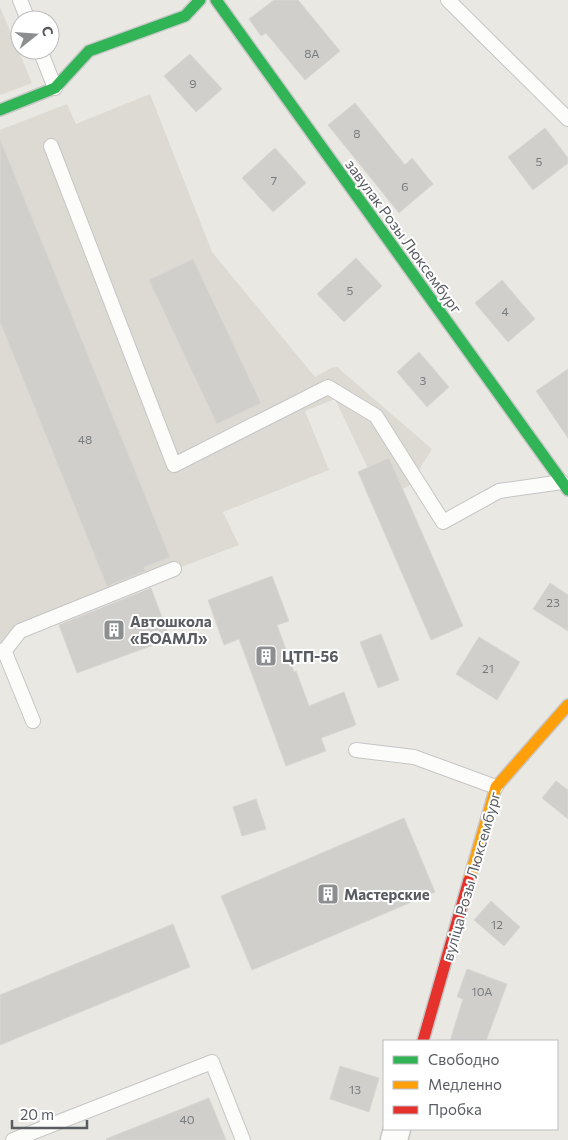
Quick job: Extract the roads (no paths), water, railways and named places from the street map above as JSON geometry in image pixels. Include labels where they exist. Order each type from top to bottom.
[{"type":"street","points":[[0,110],[55,88],[89,51],[185,16],[200,0]]},
{"type":"street","name":"завулак Розы Люксембург","points":[[216,0],[565,486]]},
{"type":"street","name":"вуліца Розы Люксембург","points":[[423,1040],[496,786],[568,705]]},
{"type":"lane","points":[[448,0],[568,119]]},
{"type":"lane","points":[[44,60],[55,88]]},
{"type":"lane","points":[[51,146],[174,465],[328,386],[376,416],[443,522],[499,490],[565,486]]},
{"type":"lane","points":[[33,721],[2,651],[20,631],[174,569]]},
{"type":"lane","points":[[356,750],[414,757],[496,786]]},
{"type":"lane","points":[[14,1140],[212,1062],[243,1140]]},
{"type":"place","name":"Автошкола «БОАМЛ»","points":[[114,630]]},
{"type":"place","name":"ЦТП-56","points":[[266,656]]},
{"type":"place","name":"Мастерские","points":[[328,894]]}]
